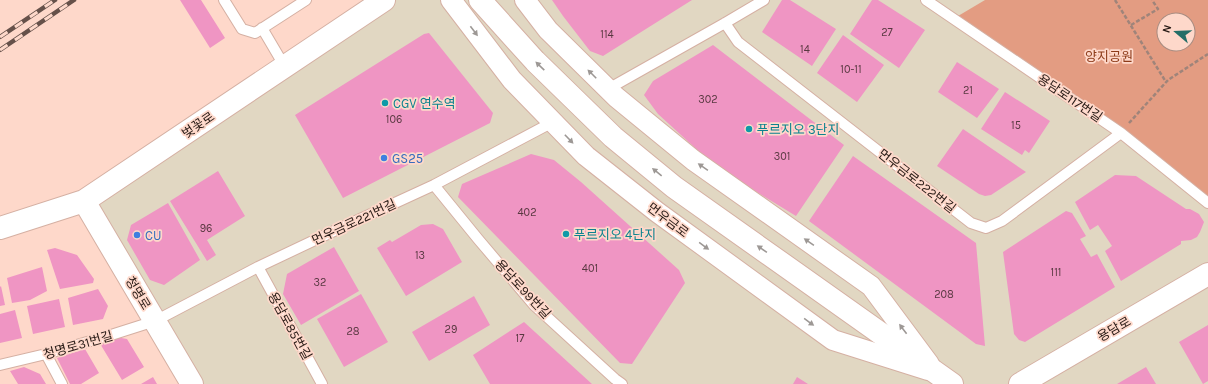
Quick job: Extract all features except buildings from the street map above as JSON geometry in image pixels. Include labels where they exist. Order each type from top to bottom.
[{"type":"street","name":"벚꽃로","points":[[0,228],[84,201],[384,0]]},
{"type":"street","name":"먼우금로","points":[[451,0],[512,80],[586,156],[651,207],[834,340],[943,378]]},
{"type":"street","points":[[480,0],[535,61],[613,136],[674,187],[943,378]]},
{"type":"street","points":[[525,0],[548,30],[608,89],[693,160],[870,286],[943,378]]},
{"type":"street","name":"청명로","points":[[84,201],[192,384]]},
{"type":"street","name":"용담로","points":[[1020,384],[1208,274]]},
{"type":"lane","points":[[224,0],[242,29],[255,33],[306,0]]},
{"type":"lane","points":[[608,89],[764,0]]},
{"type":"lane","name":"용담로117번길","points":[[926,0],[1121,133],[1208,203]]},
{"type":"lane","name":"먼우금로222번길","points":[[725,23],[738,42],[971,223],[986,228],[1002,221],[1121,133]]},
{"type":"lane","points":[[262,28],[285,67]]},
{"type":"lane","name":"먼우금로221번길","points":[[155,321],[258,267],[434,185],[553,122]]},
{"type":"lane","name":"용담로99번길","points":[[434,185],[534,305],[622,384]]},
{"type":"lane","name":"용담로85번길","points":[[258,267],[322,384]]},
{"type":"lane","name":"청명로31번길","points":[[0,365],[46,354],[155,321]]},
{"type":"lane","points":[[46,354],[62,384]]},
{"type":"path","points":[[1115,0],[1166,82]]},
{"type":"path","points":[[1131,25],[1158,9],[1152,0]]},
{"type":"path","points":[[1121,133],[1168,80],[1208,54]]},
{"type":"shaded area","points":[[384,0],[1208,0],[1208,384],[190,384],[84,201]]},
{"type":"green space","name":"양지공원","points":[[985,0],[1208,0],[1208,203],[1121,133],[953,19]]},
{"type":"railway","points":[[0,37],[55,0]]},
{"type":"railway","points":[[0,50],[74,0]]},
{"type":"place","name":"CGV 연수역","points":[[385,103]]},
{"type":"place","name":"푸르지오 3단지","points":[[749,129]]},
{"type":"place","name":"GS25","points":[[384,158]]},
{"type":"place","name":"푸르지오 4단지","points":[[566,234]]},
{"type":"place","name":"CU","points":[[137,235]]}]
